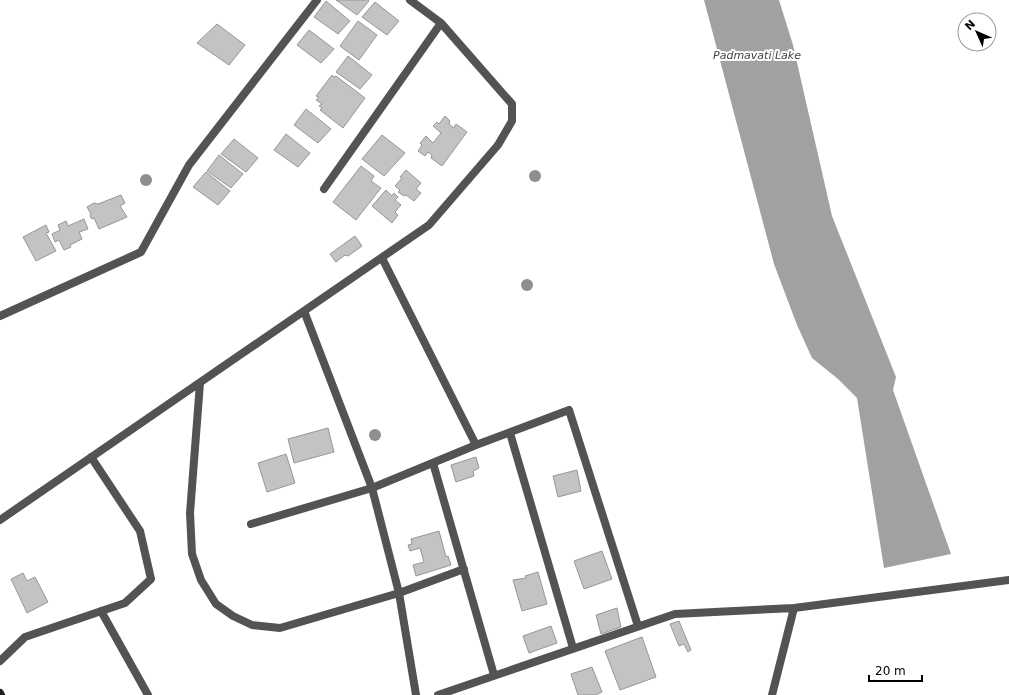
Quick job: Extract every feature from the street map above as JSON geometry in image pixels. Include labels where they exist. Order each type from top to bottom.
[{"type":"street","points":[[0,316],[141,252],[188,164],[317,0]]},
{"type":"street","points":[[0,520],[429,225],[498,145],[512,121],[512,104],[441,23],[410,0]]},
{"type":"street","points":[[324,189],[441,23]]},
{"type":"street","points":[[382,258],[476,445]]},
{"type":"street","points":[[304,311],[372,488],[399,592],[416,695]]},
{"type":"street","points":[[200,383],[190,513],[192,554],[201,580],[216,604],[233,616],[252,625],[280,628],[399,592],[464,569]]},
{"type":"street","points":[[251,524],[372,488],[476,445],[569,410],[638,626]]},
{"type":"street","points":[[510,433],[573,648]]},
{"type":"street","points":[[0,661],[25,637],[126,602],[152,579],[140,530],[91,457]]},
{"type":"street","points":[[433,463],[494,675]]},
{"type":"street","points":[[438,695],[675,614],[794,608],[1009,580]]},
{"type":"street","points":[[772,695],[794,608]]},
{"type":"street","points":[[101,611],[148,695]]},
{"type":"water","name":"Padmavati Lake","points":[[704,0],[779,0],[793,45],[832,216],[896,377],[893,390],[951,554],[884,568],[857,398],[838,379],[812,358],[797,325],[774,264]]},
{"type":"building","points":[[336,0],[368,0],[369,1],[357,15]]},
{"type":"building","points":[[326,1],[350,21],[338,34],[314,17]]},
{"type":"building","points":[[375,2],[399,21],[387,35],[362,17]]},
{"type":"building","points":[[358,21],[377,35],[359,60],[340,46]]},
{"type":"building","points":[[217,24],[245,45],[229,65],[197,43]]},
{"type":"building","points":[[309,30],[334,49],[321,63],[297,45]]},
{"type":"building","points":[[348,56],[372,75],[360,89],[336,72]]},
{"type":"building","points":[[332,75],[334,77],[336,76],[365,98],[343,128],[320,110],[322,108],[319,106],[322,104],[316,100],[319,97],[316,96]]},
{"type":"building","points":[[306,109],[331,129],[318,143],[294,125]]},
{"type":"building","points":[[445,116],[450,121],[449,124],[454,128],[456,124],[467,132],[442,166],[431,158],[432,155],[428,152],[425,156],[418,151],[422,145],[420,143],[426,136],[433,143],[441,133],[433,126],[437,122],[439,124]]},
{"type":"building","points":[[286,134],[310,153],[298,167],[274,150]]},
{"type":"building","points":[[382,135],[405,153],[384,176],[362,159]]},
{"type":"building","points":[[234,139],[258,158],[246,172],[221,154]]},
{"type":"building","points":[[219,155],[243,174],[231,188],[207,171]]},
{"type":"building","points":[[361,166],[374,176],[371,181],[381,188],[356,220],[333,202]]},
{"type":"building","points":[[406,170],[421,183],[416,189],[421,193],[414,201],[406,195],[404,196],[398,192],[400,190],[395,186],[402,178],[400,177]]},
{"type":"building","points":[[206,172],[230,191],[218,205],[193,187]]},
{"type":"building","points":[[386,190],[392,196],[394,193],[398,197],[395,200],[401,205],[395,212],[398,215],[392,223],[372,206]]},
{"type":"building","points":[[121,195],[125,203],[120,206],[127,217],[99,229],[94,218],[92,219],[90,216],[91,214],[87,207],[94,203],[98,204]]},
{"type":"building","points":[[84,219],[88,229],[79,232],[82,239],[64,250],[59,240],[55,242],[52,234],[60,230],[58,225],[66,221],[68,226]]},
{"type":"building","points":[[46,225],[49,232],[46,233],[56,251],[36,261],[23,237]]},
{"type":"building","points":[[355,236],[362,246],[348,256],[345,255],[336,262],[330,254]]},
{"type":"building","points":[[328,428],[334,452],[294,463],[288,439]]},
{"type":"building","points":[[286,454],[295,483],[267,492],[258,463]]},
{"type":"building","points":[[476,457],[479,468],[473,471],[474,476],[456,482],[451,465]]},
{"type":"building","points":[[577,470],[581,491],[558,497],[553,476]]},
{"type":"building","points":[[439,531],[446,557],[448,556],[451,565],[416,576],[413,565],[424,562],[420,548],[410,551],[408,545],[412,544],[411,539]]},
{"type":"building","points":[[602,551],[612,579],[584,589],[574,561]]},
{"type":"building","points":[[538,572],[547,604],[522,611],[513,580],[526,578],[525,576]]},
{"type":"building","points":[[23,573],[27,581],[35,577],[48,602],[27,613],[11,579]]},
{"type":"building","points":[[617,608],[621,627],[601,634],[596,615]]},
{"type":"building","points":[[679,621],[691,650],[688,652],[684,644],[679,646],[670,624]]},
{"type":"building","points":[[551,626],[557,643],[529,653],[523,636]]},
{"type":"building","points":[[642,637],[656,677],[620,690],[605,651]]},
{"type":"building","points":[[592,667],[602,692],[596,695],[578,695],[571,674]]}]
